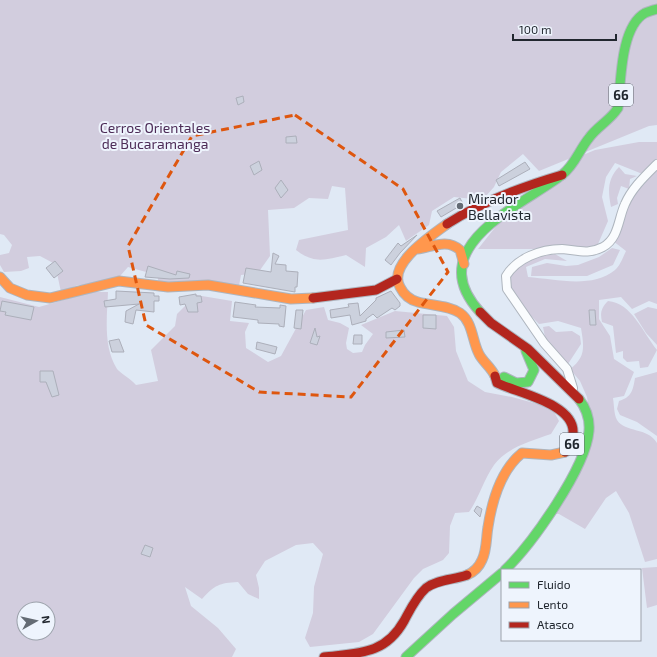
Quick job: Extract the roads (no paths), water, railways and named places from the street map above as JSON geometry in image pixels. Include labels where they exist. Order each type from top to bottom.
[{"type":"main road","name":"66","points":[[506,569],[523,553],[535,536],[581,459],[589,429],[585,409],[574,392],[521,343],[489,321],[471,302],[463,277],[464,264],[470,244],[494,221],[528,196],[562,175],[575,163],[590,136],[613,116],[618,108],[626,45],[630,32],[642,15],[657,10]]},
{"type":"main road","name":"66","points":[[324,657],[367,652],[386,644],[399,628],[420,594],[426,588],[441,580],[470,574],[477,568],[484,557],[491,511],[511,461],[522,453],[526,452],[561,454],[572,446],[574,439],[573,427],[565,414],[556,406],[497,383],[492,370],[481,359],[476,349],[469,324],[464,317],[447,307],[414,300],[401,291],[397,279],[401,263],[420,244],[450,221],[470,210],[532,183],[562,175]]},
{"type":"main road","points":[[415,250],[441,243],[452,244],[460,250],[464,264]]},
{"type":"main road","points":[[0,277],[10,288],[27,296],[50,298],[119,281],[168,286],[208,285],[291,299],[309,299],[376,290],[397,279]]},
{"type":"main road","points":[[492,370],[512,381],[528,382],[534,370],[530,357],[521,343]]},
{"type":"main road","points":[[406,657],[453,614],[501,574]]},
{"type":"street","points":[[574,392],[567,369],[544,343],[507,289],[506,276],[516,263],[549,250],[591,252],[604,246],[613,239],[624,205],[636,186],[657,164]]},
{"type":"place","name":"Mirador Bellavista","points":[[460,206]]},
{"type":"park label","name":"Cerros Orientales de Bucaramanga","points":[[155,136]]}]
